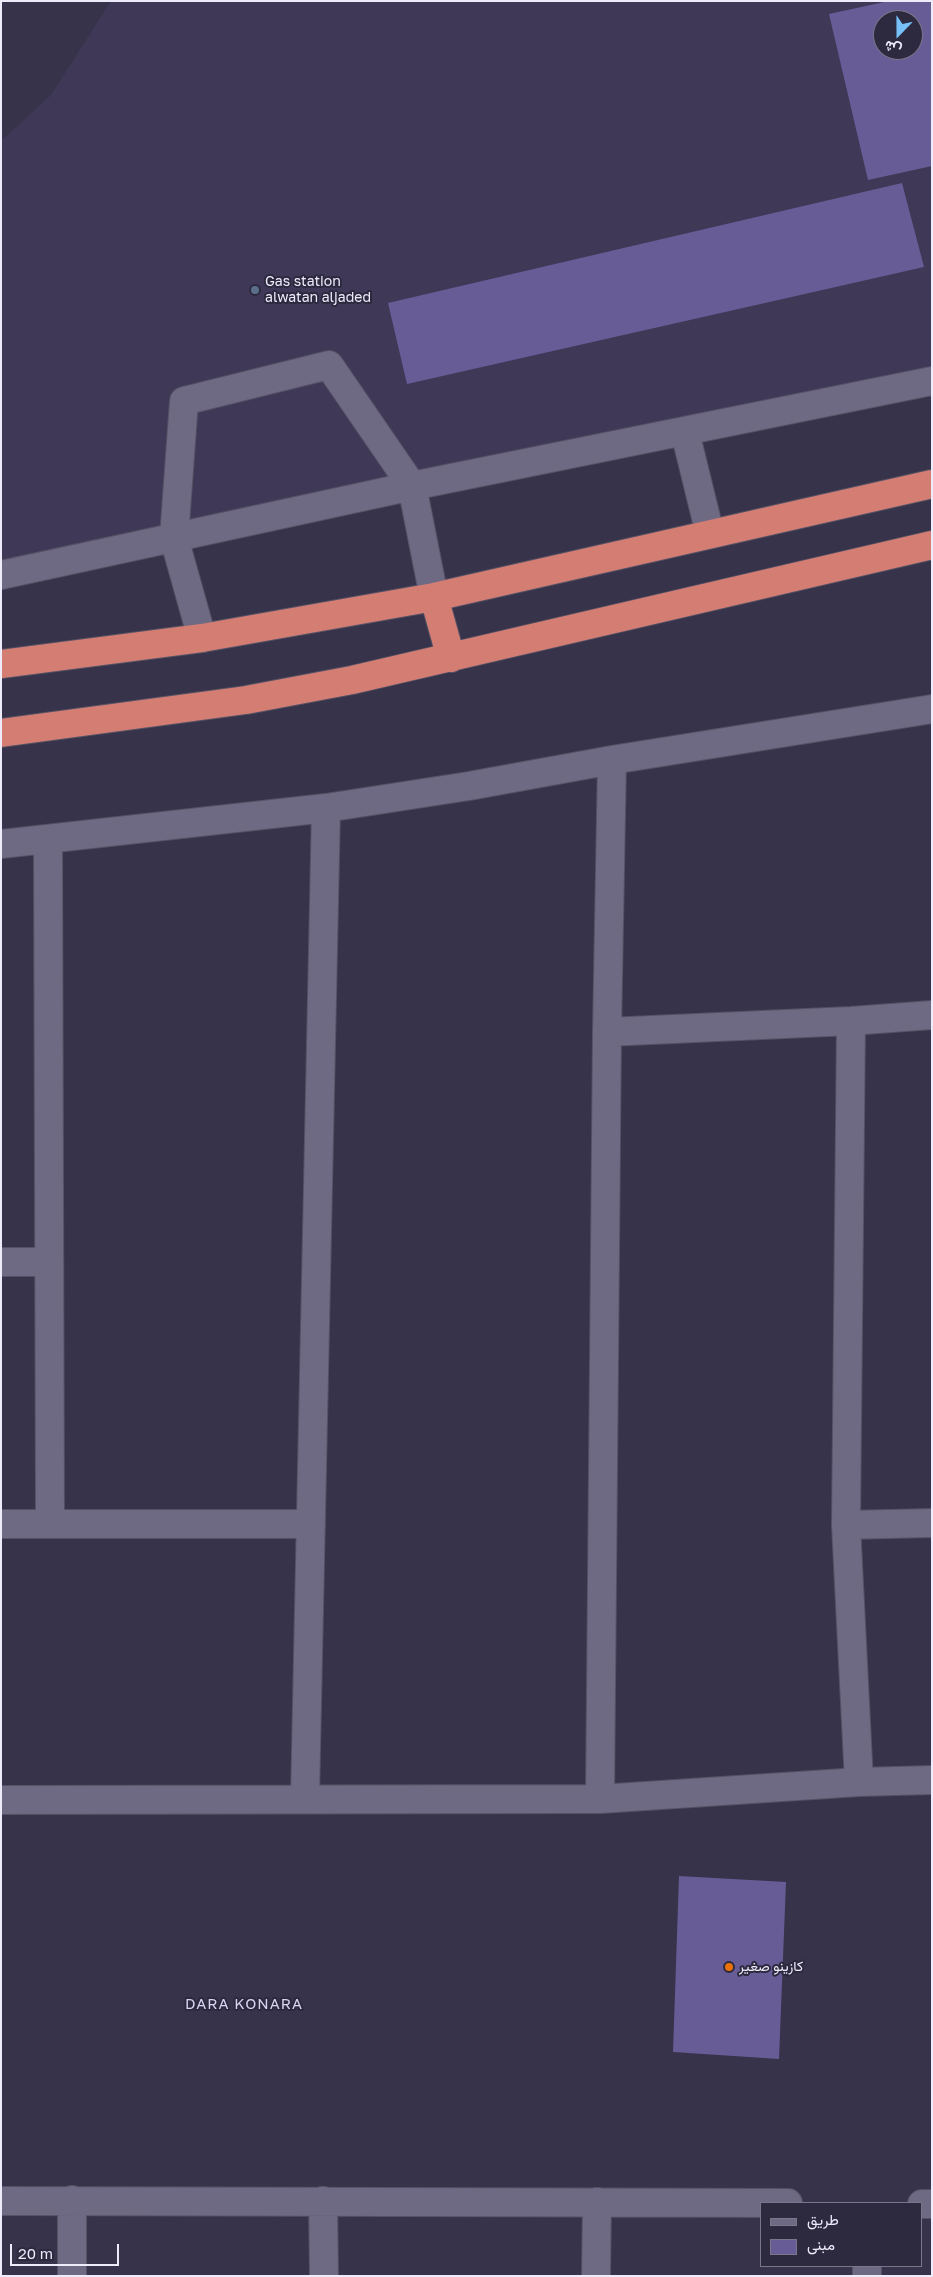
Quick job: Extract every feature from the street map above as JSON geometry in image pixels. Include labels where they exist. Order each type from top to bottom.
[{"type":"highway","points":[[1,664],[202,638],[434,597],[932,484]]},
{"type":"highway","points":[[1,734],[246,700],[450,658],[932,545]]},
{"type":"highway","points":[[434,597],[450,658]]},
{"type":"street","points":[[202,638],[174,538],[184,401],[329,365],[412,486],[434,597]]},
{"type":"street","points":[[1,575],[412,486],[932,381]]},
{"type":"street","points":[[685,432],[710,534]]},
{"type":"street","points":[[1,844],[326,808],[932,709]]},
{"type":"street","points":[[600,1799],[607,1032],[612,760]]},
{"type":"street","points":[[305,1798],[326,808]]},
{"type":"street","points":[[48,839],[50,1524]]},
{"type":"street","points":[[607,1032],[851,1021],[932,1015]]},
{"type":"street","points":[[851,1021],[846,1525],[859,1782]]},
{"type":"street","points":[[1,1262],[49,1262]]},
{"type":"street","points":[[846,1525],[932,1523]]},
{"type":"street","points":[[1,1524],[311,1524]]},
{"type":"street","points":[[1,1800],[600,1799],[859,1782],[932,1780]]},
{"type":"street","points":[[72,2200],[72,2276]]},
{"type":"street","points":[[1,2201],[760,2203]]},
{"type":"street","points":[[323,2201],[324,2276]]},
{"type":"street","points":[[596,2276],[597,2202]]},
{"type":"shaded area","points":[[111,1],[932,1],[932,374],[1,584],[1,141],[51,95]]},
{"type":"building","points":[[889,1],[932,1],[932,166],[868,180],[829,14]]},
{"type":"building","points":[[902,183],[924,267],[407,384],[388,303]]},
{"type":"building","name":"كازينو صغير","points":[[679,1876],[786,1882],[779,2059],[673,2052]]},
{"type":"place","name":"Gas station alwatan aljaded","points":[[255,290]]},
{"type":"place","name":"كازينو صغير","points":[[729,1967]]},
{"type":"district","name":"DARA KONARA","points":[[244,2004]]}]
